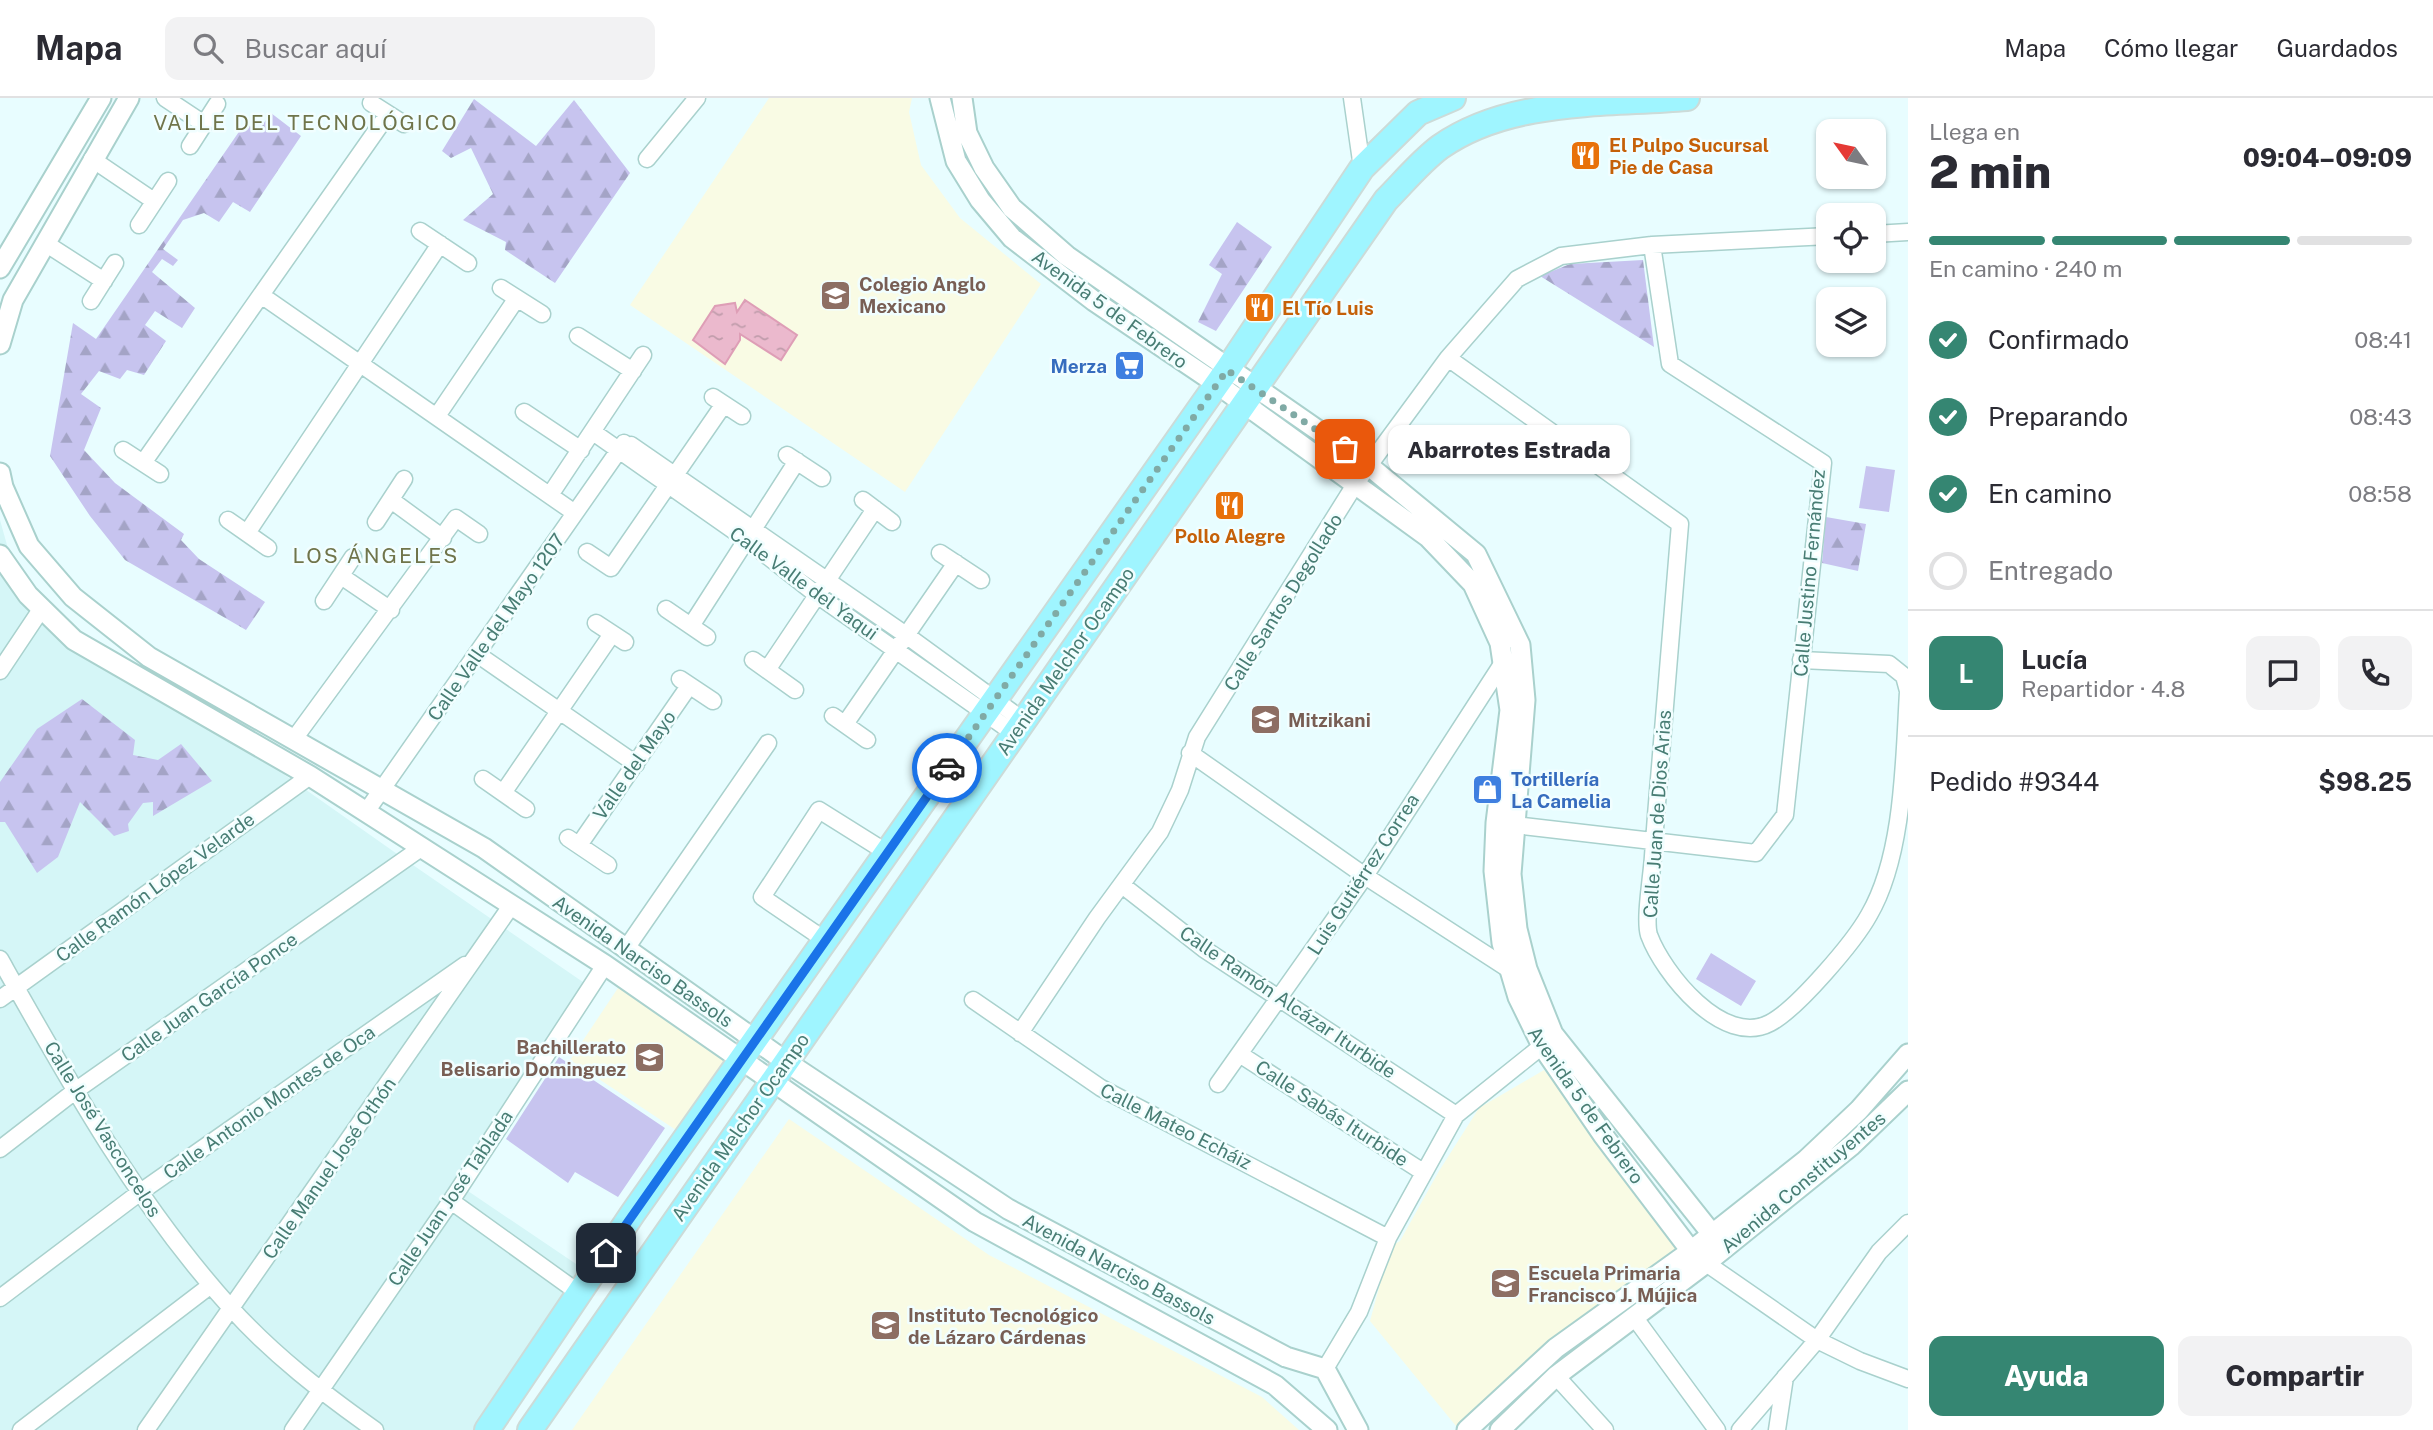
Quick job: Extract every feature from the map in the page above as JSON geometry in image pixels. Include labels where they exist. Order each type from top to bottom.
[{"type":"main road","name":"Avenida Melchor Ocampo","points":[[493,1422],[579,1293],[886,852],[1222,377],[1362,168],[1418,113],[1453,98]]},
{"type":"main road","name":"Avenida Melchor Ocampo","points":[[530,1430],[1386,200],[1440,147],[1497,116],[1577,104],[1687,98]]},
{"type":"main road","points":[[493,1422],[520,1430]]},
{"type":"street","points":[[0,268],[5,246],[101,98]]},
{"type":"street","points":[[0,344],[13,300],[129,98]]},
{"type":"street","points":[[165,98],[204,124]]},
{"type":"street","points":[[647,159],[697,98]]},
{"type":"street","name":"Avenida 5 de Febrero","points":[[940,98],[956,161],[980,200],[1012,238],[1094,301],[1222,377]]},
{"type":"street","name":"Avenida 5 de Febrero","points":[[962,98],[967,133],[984,168],[1012,208],[1067,256],[1222,377],[1368,465],[1476,554],[1520,645],[1525,699],[1505,823],[1494,871],[1502,943],[1528,1020],[1542,1046],[1603,1135],[1740,1286],[1817,1340],[1860,1361],[1908,1378]]},
{"type":"street","points":[[1352,98],[1362,168]]},
{"type":"street","points":[[371,103],[404,124]]},
{"type":"street","points":[[190,146],[217,104]]},
{"type":"street","points":[[143,463],[388,114]]},
{"type":"street","points":[[92,159],[154,201]]},
{"type":"street","points":[[139,225],[168,181]]},
{"type":"street","points":[[420,231],[468,263]]},
{"type":"street","points":[[1886,233],[1908,232]]},
{"type":"street","name":"Calle Santos Degollado","points":[[1020,1033],[1160,832],[1181,790],[1190,753],[1356,483],[1448,358],[1517,279],[1561,256],[1652,245],[1816,237]]},
{"type":"street","points":[[45,243],[104,281]]},
{"type":"street","points":[[247,533],[362,365],[440,244]]},
{"type":"street","name":"Calle Justino Fernández","points":[[1652,245],[1670,364],[1824,463],[1785,815],[1756,853],[1655,840]]},
{"type":"street","points":[[91,301],[115,263]]},
{"type":"street","points":[[501,288],[542,314]]},
{"type":"street","points":[[261,295],[576,513]]},
{"type":"street","points":[[437,416],[517,298]]},
{"type":"street","points":[[578,337],[633,371]]},
{"type":"street","points":[[550,495],[643,355]]},
{"type":"street","name":"Calle Juan de Dios Arias","points":[[1448,358],[1680,524],[1648,932],[1685,991],[1700,1007],[1725,1023],[1749,1027],[1768,1025],[1788,1010],[1836,958],[1870,914],[1901,844],[1908,691],[1904,676],[1889,664],[1801,660]]},
{"type":"street","name":"Avenida 5 de Febrero","points":[[1248,395],[1356,483],[1428,537],[1473,584],[1504,661],[1510,710],[1505,823],[1517,929],[1527,969],[1553,1034],[1708,1250]]},
{"type":"street","points":[[587,552],[611,568],[672,482],[719,400],[742,416]]},
{"type":"street","points":[[524,412],[581,450]]},
{"type":"street","name":"Calle Valle del Yaqui","points":[[596,427],[750,535],[827,581],[906,635],[1020,727]]},
{"type":"street","name":"Calle Valle del Mayo 1207","points":[[366,812],[623,445]]},
{"type":"street","points":[[124,450],[160,474]]},
{"type":"street","points":[[691,626],[750,535],[792,458],[822,478]]},
{"type":"street","name":"Avenida Narciso Bassols","points":[[0,473],[3,487],[29,546],[73,597],[149,657],[484,848],[625,950],[975,1222],[1275,1385],[1327,1430]]},
{"type":"street","points":[[376,523],[404,479]]},
{"type":"street","points":[[391,500],[443,538]]},
{"type":"street","points":[[767,670],[827,581],[869,504],[892,522]]},
{"type":"street","points":[[294,739],[456,518],[479,534]]},
{"type":"street","points":[[228,520],[268,548]]},
{"type":"street","name":"Calle Valle del Yaqui","points":[[750,535],[817,596],[895,650],[991,706]]},
{"type":"street","points":[[940,552],[981,580]]},
{"type":"street","name":"Avenida Narciso Bassols","points":[[0,555],[28,595],[74,640],[310,776],[605,965],[750,1049]]},
{"type":"street","points":[[324,601],[354,556]]},
{"type":"street","points":[[867,740],[839,720],[895,650],[956,563]]},
{"type":"street","points":[[341,576],[391,610]]},
{"type":"street","points":[[0,671],[42,608]]},
{"type":"street","points":[[666,609],[707,637]]},
{"type":"street","points":[[503,793],[559,711],[619,638],[596,622]]},
{"type":"street","points":[[477,654],[635,764]]},
{"type":"street","points":[[753,660],[795,690]]},
{"type":"street","name":"Luis Gutiérrez Correa","points":[[1218,1084],[1365,876],[1504,661]]},
{"type":"street","name":"Valle del Mayo","points":[[608,865],[573,841],[635,764],[685,682],[713,701]]},
{"type":"street","points":[[214,722],[226,702]]},
{"type":"street","points":[[625,950],[768,743]]},
{"type":"street","points":[[1190,753],[1365,876],[1510,970]]},
{"type":"street","name":"Calle Ramón López Velarde","points":[[0,999],[310,776]]},
{"type":"street","points":[[483,779],[526,809]]},
{"type":"street","points":[[825,940],[762,897],[819,810],[886,852]]},
{"type":"street","points":[[1505,823],[1655,840]]},
{"type":"street","name":"Calle Juan García Ponce","points":[[0,1149],[75,1091],[421,848]]},
{"type":"street","name":"Calle Ramón Alcázar Iturbide","points":[[1122,884],[1205,949],[1456,1115]]},
{"type":"street","name":"Calle Manuel José Othón","points":[[146,1430],[510,906]]},
{"type":"street","name":"Calle José Vasconcelos","points":[[0,959],[75,1091],[139,1193],[211,1285],[232,1309],[319,1390],[376,1430]]},
{"type":"street","name":"Calle Antonio Montes de Oca","points":[[0,1298],[139,1193],[473,960]]},
{"type":"street","name":"Calle Juan José Tablada","points":[[293,1430],[451,1201],[605,965]]},
{"type":"street","name":"Calle Mateo Echáiz","points":[[973,1000],[1101,1088],[1388,1238]]},
{"type":"street","points":[[1358,1430],[1325,1369],[1359,1312],[1388,1238],[1456,1115],[1542,1046]]},
{"type":"street","name":"Avenida Constituyentes","points":[[1500,1430],[1556,1376],[1635,1318],[1859,1110],[1908,1054]]},
{"type":"street","name":"Calle Sabás Iturbide","points":[[1241,1055],[1423,1172]]},
{"type":"street","name":"Avenida Narciso Bassols","points":[[779,1070],[1008,1209],[1286,1357],[1325,1369]]},
{"type":"street","name":"Avenida Constituyentes","points":[[1466,1430],[1556,1348],[1708,1250],[1852,1146],[1908,1091]]},
{"type":"street","points":[[451,1201],[579,1293]]},
{"type":"street","points":[[1740,1430],[1817,1340],[1879,1252],[1908,1223]]},
{"type":"street","points":[[20,1430],[211,1285]]},
{"type":"street","points":[[1635,1318],[1717,1430]]},
{"type":"street","points":[[1231,1361],[1245,1335]]},
{"type":"street","points":[[1556,1376],[1605,1430]]},
{"type":"street","points":[[1777,1430],[1786,1377]]},
{"type":"shaded area","name":"Colegio Anglo Mexicano","points":[[769,98],[912,98],[909,112],[921,165],[960,218],[1041,284],[905,492],[630,305]]},
{"type":"shaded area","points":[[0,520],[19,588],[596,991],[465,1189],[582,1268],[474,1430],[0,1430]]},
{"type":"shaded area","name":"Bachillerato Belisario Dominguez","points":[[620,985],[728,1057],[679,1132],[570,1060]]},
{"type":"shaded area","name":"Escuela Primaria Francisco J. Mújica","points":[[1544,1070],[1680,1245],[1537,1357],[1456,1426],[1370,1321],[1390,1247],[1400,1241],[1439,1171],[1479,1108]]},
{"type":"shaded area","name":"Instituto Tecnológico de Lázaro Cárdenas","points":[[789,1119],[989,1255],[1262,1397],[1299,1430],[572,1430]]},
{"type":"green space","points":[[474,99],[536,146],[574,100],[630,173],[555,283],[505,250],[506,242],[463,220],[493,194],[471,148],[451,158],[442,151]]},
{"type":"green space","points":[[271,113],[301,136],[250,212],[233,202],[219,222],[204,213],[183,220],[163,249],[178,260],[173,266],[162,259],[152,272],[195,308],[182,328],[155,311],[145,325],[166,341],[144,375],[127,370],[120,379],[99,371],[81,394],[101,408],[84,450],[115,483],[184,534],[181,540],[199,559],[265,602],[246,630],[125,560],[90,516],[50,456],[73,323],[96,339],[245,123],[258,131]]},
{"type":"green space","points":[[1237,222],[1272,247],[1216,331],[1198,322],[1222,274],[1209,265]]},
{"type":"green space","points":[[1643,260],[1654,347],[1540,276],[1570,264]]},
{"type":"green space","points":[[1866,466],[1895,470],[1889,512],[1859,508]]},
{"type":"green space","points":[[1826,517],[1866,524],[1858,571],[1822,563]]},
{"type":"green space","points":[[82,699],[135,740],[133,755],[158,760],[181,744],[212,781],[153,816],[153,802],[143,803],[128,824],[129,831],[114,836],[80,802],[58,857],[37,873],[5,822],[0,822],[0,782],[37,729]]},
{"type":"green space","points":[[1711,953],[1756,981],[1741,1006],[1696,979]]},
{"type":"green space","points":[[559,1057],[665,1128],[618,1197],[575,1172],[568,1183],[506,1139]]},
{"type":"water","points":[[745,300],[797,335],[781,360],[740,334],[740,340],[725,364],[693,340],[715,306],[735,303],[737,312]]},
{"type":"way so far","points":[[947,768],[1227,370],[1345,449]]},
{"type":"place","name":"El Pulpo Sucursal Pie de Casa","points":[[1586,156]]},
{"type":"place","name":"Colegio Anglo Mexicano","points":[[836,295]]},
{"type":"place","name":"El Tío Luis","points":[[1259,308]]},
{"type":"place","name":"Merza","points":[[1130,366]]},
{"type":"place","name":"Abarrotes Estrada","points":[[1345,449]]},
{"type":"place","name":"Pollo Alegre","points":[[1230,505]]},
{"type":"place","name":"Mitzikani","points":[[1265,720]]},
{"type":"place","name":"Tortillería La Camelia","points":[[1488,790]]},
{"type":"place","name":"Bachillerato Belisario Dominguez","points":[[649,1058]]},
{"type":"place","name":"Escuela Primaria Francisco J. Mújica","points":[[1505,1284]]},
{"type":"place","name":"Instituto Tecnológico de Lázaro Cárdenas","points":[[885,1326]]},
{"type":"district","name":"VALLE DEL TECNOLÓGICO","points":[[306,122]]},
{"type":"district","name":"LOS ÁNGELES","points":[[376,555]]},
{"type":"route","points":[[606,1253],[947,768]]}]
